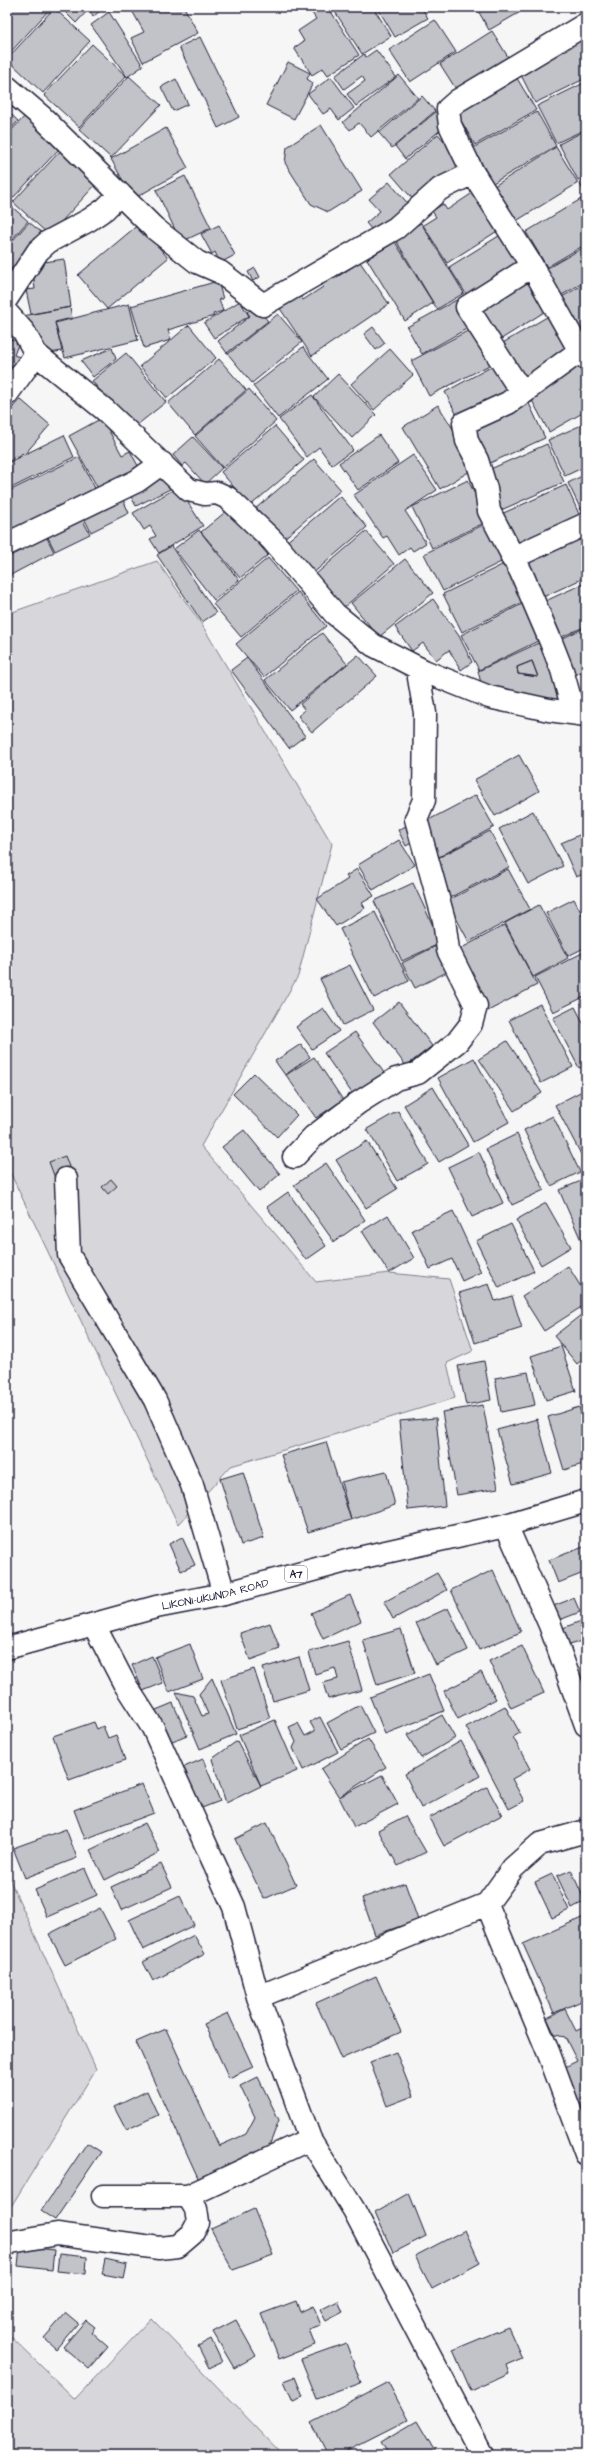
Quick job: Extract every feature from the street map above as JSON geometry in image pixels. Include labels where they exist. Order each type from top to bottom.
[{"type":"main road","points":[[7,313],[24,332],[36,354],[105,410],[189,490],[205,494],[217,493],[228,498],[272,540],[335,614],[374,645],[424,671],[489,697],[549,710],[580,714],[521,572],[512,558],[489,511],[486,489],[477,460],[466,441],[464,423],[508,403],[583,354],[532,266],[473,173],[450,125],[448,109],[457,101],[585,27]]},
{"type":"main road","points":[[7,87],[42,118],[154,228],[187,254],[220,272],[263,305],[391,232],[440,189],[473,173]]},
{"type":"main road","points":[[7,298],[38,251],[48,242],[89,220],[105,209],[120,194]]},
{"type":"main road","points":[[525,392],[513,379],[467,307],[532,266]]},
{"type":"main road","points":[[7,394],[36,354]]},
{"type":"main road","points":[[7,544],[138,481],[162,463]]},
{"type":"main road","points":[[512,558],[586,524]]},
{"type":"main road","points":[[294,1157],[313,1137],[358,1103],[396,1079],[418,1073],[457,1042],[471,1024],[475,1014],[476,1006],[448,950],[444,920],[416,819],[424,800],[425,713],[420,678],[424,671]]},
{"type":"main road","points":[[66,1179],[69,1255],[154,1400],[192,1485],[224,1594]]},
{"type":"main road","name":"LIKONI-UKUNDA ROAD","points":[[7,1648],[156,1607],[224,1594],[350,1560],[506,1525],[586,1502]]},
{"type":"main road","points":[[506,1525],[550,1625],[586,1725]]},
{"type":"main road","points":[[94,1625],[124,1683],[153,1728],[234,1907],[258,1997],[310,2139],[354,2210],[482,2455]]},
{"type":"main road","points":[[258,1997],[487,1904],[513,1868],[540,1844],[586,1831]]},
{"type":"main road","points":[[487,1904],[549,2054],[586,2154]]},
{"type":"main road","points":[[103,2196],[188,2196],[310,2139]]},
{"type":"main road","points":[[7,2245],[11,2242],[57,2234],[159,2248],[178,2246],[192,2234],[198,2223],[196,2209],[188,2196]]},
{"type":"shaded area","points":[[157,561],[202,625],[332,844],[298,976],[201,1146],[316,1282],[389,1273],[449,1279],[473,1351],[447,1363],[455,1398],[231,1466],[178,1524],[7,1166],[7,614]]},
{"type":"shaded area","points":[[7,1874],[96,2069],[7,2213]]},
{"type":"shaded area","points":[[151,2318],[283,2455],[7,2455],[7,2333],[75,2399]]},
{"type":"building","points":[[7,7],[45,7],[49,10],[7,56]]},
{"type":"building","points":[[60,7],[86,7],[88,10],[76,23]]},
{"type":"building","points":[[88,7],[104,7],[93,17]]},
{"type":"building","points":[[130,7],[184,7],[198,33],[143,62],[131,38],[144,32]]},
{"type":"building","points":[[314,7],[328,7],[359,55],[328,75],[323,68],[312,75],[294,48],[304,41],[298,31],[316,19],[310,10]]},
{"type":"building","points":[[332,7],[373,7],[391,36],[362,54]]},
{"type":"building","points":[[377,7],[421,7],[428,18],[395,37]]},
{"type":"building","points":[[476,7],[529,7],[489,30]]},
{"type":"building","points":[[54,8],[90,41],[43,93],[7,59]]},
{"type":"building","points":[[109,12],[143,66],[127,77],[91,25]]},
{"type":"building","points":[[435,20],[456,52],[410,82],[389,50]]},
{"type":"building","points":[[492,31],[513,65],[461,97],[440,64]]},
{"type":"building","points":[[581,35],[586,45],[586,78],[535,103],[517,67]]},
{"type":"building","points":[[200,37],[239,117],[218,128],[179,47]]},
{"type":"building","points":[[92,44],[126,76],[79,127],[44,95]]},
{"type":"building","points":[[376,50],[396,77],[356,106],[347,94],[365,81],[362,76],[344,89],[335,76],[364,54],[366,57]]},
{"type":"building","points":[[288,62],[310,73],[307,79],[313,83],[294,119],[266,105]]},
{"type":"building","points":[[399,75],[418,98],[371,137],[359,123],[350,130],[343,122]]},
{"type":"building","points":[[515,75],[536,110],[475,145],[455,110]]},
{"type":"building","points":[[129,76],[161,105],[111,158],[79,129]]},
{"type":"building","points":[[331,77],[354,108],[339,120],[331,109],[323,114],[308,94]]},
{"type":"building","points":[[176,79],[188,104],[173,111],[161,87]]},
{"type":"building","points":[[586,82],[586,129],[556,143],[537,106]]},
{"type":"building","points":[[422,96],[435,111],[392,148],[379,133]]},
{"type":"building","points":[[7,110],[18,121],[7,133]]},
{"type":"building","points":[[438,110],[449,123],[405,159],[395,146]]},
{"type":"building","points":[[537,112],[556,146],[493,183],[473,148]]},
{"type":"building","points":[[25,116],[60,148],[11,200],[7,196],[7,135]]},
{"type":"building","points":[[321,125],[362,191],[328,212],[311,204],[285,163],[287,147]]},
{"type":"building","points":[[166,128],[188,168],[133,199],[111,159]]},
{"type":"building","points":[[586,130],[586,176],[578,180],[559,144]]},
{"type":"building","points":[[438,134],[464,164],[417,204],[391,174]]},
{"type":"building","points":[[556,147],[578,183],[513,223],[491,188]]},
{"type":"building","points":[[62,149],[98,182],[49,235],[13,202]]},
{"type":"building","points":[[185,176],[211,228],[181,242],[156,190]]},
{"type":"building","points":[[586,178],[586,196],[579,182]]},
{"type":"building","points":[[389,182],[411,207],[377,236],[366,223],[380,211],[369,199]]},
{"type":"building","points":[[474,192],[499,230],[447,263],[423,225],[436,217],[432,211],[443,204],[447,210]]},
{"type":"building","points":[[581,199],[586,207],[586,244],[547,267],[526,232]]},
{"type":"building","points":[[10,205],[28,221],[7,245],[7,209]]},
{"type":"building","points":[[29,222],[48,238],[7,284],[7,247]]},
{"type":"building","points":[[421,223],[464,293],[437,309],[392,234],[406,231]]},
{"type":"building","points":[[139,224],[168,258],[107,309],[78,275]]},
{"type":"building","points":[[219,225],[235,255],[220,263],[215,252],[212,254],[201,234]]},
{"type":"building","points":[[502,234],[523,269],[470,300],[449,267]]},
{"type":"building","points":[[395,242],[433,303],[405,321],[367,259]]},
{"type":"building","points":[[586,246],[586,281],[555,299],[539,273]]},
{"type":"building","points":[[64,259],[71,307],[31,314],[26,290],[35,289],[32,264]]},
{"type":"building","points":[[360,262],[389,304],[312,356],[279,307],[299,295],[303,300],[323,287],[321,284],[333,276],[334,279]]},
{"type":"building","points":[[255,268],[260,277],[253,281],[248,272]]},
{"type":"building","points":[[528,275],[549,309],[495,343],[473,308]]},
{"type":"building","points":[[218,281],[223,299],[219,299],[223,311],[213,314],[214,316],[168,330],[171,340],[144,348],[131,306]]},
{"type":"building","points":[[586,283],[586,336],[579,340],[555,301]]},
{"type":"building","points":[[460,298],[475,324],[422,354],[407,327]]},
{"type":"building","points":[[240,301],[249,316],[214,338],[204,323]]},
{"type":"building","points":[[129,304],[138,340],[65,358],[55,323]]},
{"type":"building","points":[[255,306],[268,321],[227,353],[218,341],[250,316],[247,312]]},
{"type":"building","points":[[70,307],[72,318],[55,322],[62,351],[44,354],[23,316]]},
{"type":"building","points":[[278,314],[302,342],[252,383],[228,354]]},
{"type":"building","points":[[552,314],[572,349],[518,382],[496,347]]},
{"type":"building","points":[[189,325],[216,358],[167,398],[140,366]]},
{"type":"building","points":[[477,326],[495,362],[429,396],[411,361]]},
{"type":"building","points":[[373,327],[385,343],[376,350],[364,334]]},
{"type":"building","points":[[7,338],[19,342],[14,355],[25,359],[19,377],[7,372]]},
{"type":"building","points":[[303,347],[328,379],[278,418],[253,386]]},
{"type":"building","points":[[112,348],[116,359],[93,377],[81,361]]},
{"type":"building","points":[[390,349],[413,375],[374,410],[351,384]]},
{"type":"building","points":[[126,353],[166,402],[132,429],[92,381]]},
{"type":"building","points":[[219,359],[246,390],[195,435],[168,403]]},
{"type":"building","points":[[586,360],[586,411],[549,432],[528,393]]},
{"type":"building","points":[[500,362],[516,392],[460,421],[445,392]]},
{"type":"building","points":[[338,374],[376,415],[352,438],[314,397]]},
{"type":"building","points":[[249,389],[276,421],[223,468],[195,436]]},
{"type":"building","points":[[312,395],[353,450],[332,465],[319,447],[307,457],[279,419]]},
{"type":"building","points":[[526,397],[545,438],[488,464],[469,423]]},
{"type":"building","points":[[20,399],[50,425],[24,455],[22,453],[18,458],[15,456],[10,462],[7,460],[7,414]]},
{"type":"building","points":[[438,405],[477,467],[440,489],[403,427]]},
{"type":"building","points":[[102,418],[122,455],[130,451],[142,473],[101,494],[69,436]]},
{"type":"building","points":[[586,423],[586,466],[565,476],[548,440]]},
{"type":"building","points":[[275,426],[304,460],[250,506],[221,472]]},
{"type":"building","points":[[64,435],[74,457],[7,490],[7,463]]},
{"type":"building","points":[[379,435],[398,463],[358,490],[339,463]]},
{"type":"building","points":[[193,437],[222,468],[205,484],[186,463],[182,466],[173,455]]},
{"type":"building","points":[[547,444],[564,482],[499,511],[486,471]]},
{"type":"building","points":[[413,455],[437,490],[405,511],[426,543],[413,551],[410,547],[399,555],[387,536],[383,538],[354,495]]},
{"type":"building","points":[[79,457],[98,494],[10,537],[7,530],[7,492]]},
{"type":"building","points":[[314,459],[341,490],[282,540],[255,509]]},
{"type":"building","points":[[162,472],[170,489],[136,506],[127,489]]},
{"type":"building","points":[[586,474],[586,520],[568,483]]},
{"type":"building","points":[[468,480],[488,521],[432,548],[412,507]]},
{"type":"building","points":[[566,485],[583,523],[516,553],[499,515]]},
{"type":"building","points":[[178,487],[203,526],[159,553],[150,539],[156,536],[150,526],[144,530],[133,513]]},
{"type":"building","points":[[120,493],[129,513],[91,532],[81,512]]},
{"type":"building","points":[[340,496],[367,527],[311,575],[284,544]]},
{"type":"building","points":[[229,509],[268,555],[240,578],[201,532]]},
{"type":"building","points":[[78,511],[90,534],[55,551],[43,528]]},
{"type":"building","points":[[487,523],[505,560],[443,591],[424,554]]},
{"type":"building","points":[[43,530],[54,552],[7,577],[7,549]]},
{"type":"building","points":[[199,530],[239,580],[214,600],[174,549]]},
{"type":"building","points":[[366,531],[394,564],[343,608],[315,575]]},
{"type":"building","points":[[582,531],[586,540],[586,577],[543,597],[525,559]]},
{"type":"building","points":[[171,546],[216,613],[202,622],[157,555]]},
{"type":"building","points":[[268,558],[296,591],[241,637],[213,604]]},
{"type":"building","points":[[405,559],[433,593],[379,637],[351,603]]},
{"type":"building","points":[[506,563],[525,601],[462,632],[443,594]]},
{"type":"building","points":[[585,583],[586,626],[557,639],[541,603]]},
{"type":"building","points":[[298,592],[326,626],[264,677],[236,644]]},
{"type":"building","points":[[433,599],[459,636],[472,662],[461,670],[449,650],[436,660],[423,643],[412,651],[395,627]]},
{"type":"building","points":[[526,602],[544,638],[479,670],[461,635]]},
{"type":"building","points":[[586,627],[586,670],[573,676],[557,641]]},
{"type":"building","points":[[322,633],[347,664],[290,710],[265,680]]},
{"type":"building","points":[[545,640],[558,676],[558,701],[482,687],[478,671]],"holes":[[[532,661],[538,677],[518,674],[517,667]]]},
{"type":"building","points":[[358,655],[377,676],[312,732],[298,716],[305,710],[300,704]]},
{"type":"building","points":[[247,658],[305,736],[289,748],[231,670]]},
{"type":"building","points":[[532,661],[538,677],[518,674],[517,667]]},
{"type":"building","points":[[519,755],[539,791],[495,816],[474,780]]},
{"type":"building","points":[[476,795],[494,827],[437,858],[419,825]]},
{"type":"building","points":[[533,811],[563,866],[528,884],[499,829]]},
{"type":"building","points":[[408,825],[415,841],[406,846],[398,830]]},
{"type":"building","points":[[490,831],[509,867],[449,898],[430,862]]},
{"type":"building","points":[[586,832],[586,873],[576,877],[561,843]]},
{"type":"building","points":[[399,840],[415,865],[373,890],[358,865]]},
{"type":"building","points":[[357,869],[374,896],[362,903],[365,908],[336,926],[317,899],[348,879],[346,876]]},
{"type":"building","points":[[508,869],[530,909],[469,942],[447,901]]},
{"type":"building","points":[[413,883],[441,943],[402,961],[374,901]]},
{"type":"building","points":[[586,883],[586,894],[582,885]]},
{"type":"building","points":[[574,899],[586,922],[586,947],[568,956],[546,913]]},
{"type":"building","points":[[539,905],[568,958],[533,977],[505,923]]},
{"type":"building","points":[[375,912],[409,981],[374,998],[340,929]]},
{"type":"building","points":[[505,925],[537,985],[488,1011],[456,951]]},
{"type":"building","points":[[440,944],[453,969],[415,988],[402,963]]},
{"type":"building","points":[[586,951],[586,996],[553,1012],[535,977]]},
{"type":"building","points":[[350,965],[373,1010],[343,1025],[320,979]]},
{"type":"building","points":[[399,1002],[432,1046],[406,1066],[373,1022]]},
{"type":"building","points":[[540,1004],[573,1067],[541,1083],[509,1020]]},
{"type":"building","points":[[575,1007],[586,1028],[586,1065],[579,1068],[553,1018]]},
{"type":"building","points":[[323,1008],[339,1031],[312,1049],[296,1027]]},
{"type":"building","points":[[355,1032],[387,1077],[356,1099],[324,1053]]},
{"type":"building","points":[[507,1041],[542,1093],[514,1111],[479,1059]]},
{"type":"building","points":[[301,1044],[310,1057],[285,1075],[275,1061]]},
{"type":"building","points":[[314,1057],[343,1100],[316,1118],[286,1075]]},
{"type":"building","points":[[474,1058],[509,1122],[473,1142],[438,1078]]},
{"type":"building","points":[[254,1073],[297,1115],[277,1137],[233,1094]]},
{"type":"building","points":[[433,1087],[468,1145],[439,1162],[404,1105]]},
{"type":"building","points":[[586,1089],[586,1157],[583,1158],[555,1105]]},
{"type":"building","points":[[398,1111],[428,1164],[397,1181],[367,1129]]},
{"type":"building","points":[[553,1116],[580,1172],[551,1186],[524,1130]]},
{"type":"building","points":[[244,1130],[280,1174],[259,1192],[222,1147]]},
{"type":"building","points":[[517,1134],[544,1190],[512,1205],[486,1149]]},
{"type":"building","points":[[367,1141],[397,1189],[366,1208],[336,1160]]},
{"type":"building","points":[[479,1152],[503,1203],[472,1217],[448,1167]]},
{"type":"building","points":[[65,1156],[71,1172],[55,1178],[49,1162]]},
{"type":"building","points":[[326,1163],[365,1220],[334,1242],[294,1185]]},
{"type":"building","points":[[111,1179],[117,1186],[108,1194],[102,1187]]},
{"type":"building","points":[[586,1179],[586,1246],[584,1247],[559,1190]]},
{"type":"building","points":[[288,1192],[326,1246],[306,1260],[267,1207]]},
{"type":"building","points":[[546,1203],[571,1247],[541,1265],[516,1220]]},
{"type":"building","points":[[453,1211],[481,1272],[462,1281],[452,1259],[430,1269],[412,1230]]},
{"type":"building","points":[[388,1215],[414,1258],[389,1273],[362,1231]]},
{"type":"building","points":[[511,1224],[534,1271],[499,1288],[476,1241]]},
{"type":"building","points":[[568,1266],[586,1295],[586,1304],[544,1331],[522,1296]]},
{"type":"building","points":[[489,1284],[495,1301],[512,1296],[522,1328],[475,1343],[459,1293]]},
{"type":"building","points":[[586,1311],[586,1356],[577,1364],[554,1336]]},
{"type":"building","points":[[561,1346],[576,1391],[546,1400],[531,1356]]},
{"type":"building","points":[[484,1361],[491,1400],[466,1405],[458,1366]]},
{"type":"building","points":[[528,1372],[535,1405],[501,1412],[495,1378]]},
{"type":"building","points":[[483,1405],[498,1488],[457,1495],[442,1412]]},
{"type":"building","points":[[579,1407],[586,1430],[586,1463],[564,1470],[548,1417]]},
{"type":"building","points":[[436,1418],[445,1506],[408,1510],[399,1421]]},
{"type":"building","points":[[537,1419],[552,1473],[513,1484],[497,1430]]},
{"type":"building","points":[[326,1442],[351,1520],[308,1532],[281,1455]]},
{"type":"building","points":[[386,1471],[395,1505],[351,1520],[341,1482]]},
{"type":"building","points":[[243,1472],[264,1538],[241,1545],[220,1479]]},
{"type":"building","points":[[182,1537],[195,1565],[181,1571],[169,1544]]},
{"type":"building","points":[[586,1546],[586,1572],[558,1583],[549,1560]]},
{"type":"building","points":[[493,1570],[521,1632],[479,1650],[451,1590]]},
{"type":"building","points":[[437,1573],[447,1590],[393,1619],[384,1602]]},
{"type":"building","points":[[350,1595],[361,1621],[323,1639],[311,1613]]},
{"type":"building","points":[[574,1598],[580,1612],[557,1621],[551,1607]]},
{"type":"building","points":[[448,1608],[468,1650],[436,1665],[416,1623]]},
{"type":"building","points":[[586,1619],[586,1639],[565,1647],[558,1630]]},
{"type":"building","points":[[270,1623],[280,1649],[250,1660],[240,1633]]},
{"type":"building","points":[[401,1629],[415,1673],[377,1685],[363,1640]]},
{"type":"building","points":[[348,1641],[362,1690],[328,1699],[323,1683],[338,1679],[335,1668],[315,1674],[309,1652]]},
{"type":"building","points":[[190,1644],[203,1679],[169,1692],[155,1657]]},
{"type":"building","points":[[522,1646],[544,1693],[511,1708],[489,1661]]},
{"type":"building","points":[[152,1656],[163,1683],[143,1691],[132,1665]]},
{"type":"building","points":[[299,1657],[309,1690],[273,1701],[263,1668]]},
{"type":"building","points":[[254,1669],[270,1718],[237,1729],[221,1680]]},
{"type":"building","points":[[481,1672],[496,1699],[458,1719],[444,1691]]},
{"type":"building","points":[[429,1674],[444,1711],[385,1734],[370,1697]]},
{"type":"building","points":[[212,1678],[236,1734],[200,1749],[176,1692],[193,1696],[202,1716],[208,1714],[199,1694]]},
{"type":"building","points":[[173,1703],[187,1735],[165,1744],[151,1712]]},
{"type":"building","points":[[360,1705],[374,1733],[341,1749],[327,1723]]},
{"type":"building","points":[[505,1706],[520,1733],[513,1737],[530,1769],[512,1779],[524,1801],[509,1809],[466,1727]]},
{"type":"building","points":[[442,1715],[455,1738],[421,1758],[407,1735]]},
{"type":"building","points":[[320,1717],[338,1752],[303,1770],[293,1748],[296,1742],[289,1727],[298,1723],[305,1736],[315,1731],[310,1722]]},
{"type":"building","points":[[275,1720],[297,1771],[261,1786],[239,1735]]},
{"type":"building","points":[[94,1722],[97,1729],[103,1726],[108,1738],[116,1735],[125,1760],[69,1780],[53,1736]]},
{"type":"building","points":[[368,1739],[386,1767],[339,1797],[321,1769]]},
{"type":"building","points":[[237,1741],[261,1786],[226,1803],[212,1759]]},
{"type":"building","points":[[461,1741],[480,1776],[421,1808],[405,1774]]},
{"type":"building","points":[[203,1759],[220,1801],[194,1811],[177,1770]]},
{"type":"building","points":[[382,1775],[398,1804],[354,1827],[339,1797]]},
{"type":"building","points":[[142,1784],[154,1813],[85,1839],[74,1810]]},
{"type":"building","points":[[487,1787],[502,1815],[444,1846],[429,1818]]},
{"type":"building","points":[[405,1816],[426,1852],[398,1866],[378,1830]]},
{"type":"building","points":[[145,1823],[160,1852],[105,1880],[90,1850]]},
{"type":"building","points":[[267,1823],[296,1885],[264,1899],[235,1839]]},
{"type":"building","points":[[66,1829],[77,1858],[25,1878],[13,1848]]},
{"type":"building","points":[[161,1864],[172,1887],[121,1910],[111,1887]]},
{"type":"building","points":[[85,1868],[97,1895],[47,1917],[35,1890]]},
{"type":"building","points":[[571,1870],[585,1901],[572,1908],[557,1876]]},
{"type":"building","points":[[552,1874],[569,1910],[552,1918],[535,1882]]},
{"type":"building","points":[[405,1883],[418,1920],[375,1935],[362,1898]]},
{"type":"building","points":[[180,1896],[194,1925],[143,1950],[129,1920]]},
{"type":"building","points":[[100,1908],[116,1939],[65,1965],[49,1934]]},
{"type":"building","points":[[586,1916],[586,1999],[554,2013],[523,1944]]},
{"type":"building","points":[[194,1935],[205,1954],[153,1981],[143,1962]]},
{"type":"building","points":[[376,1976],[401,2032],[341,2059],[316,2003]]},
{"type":"building","points":[[565,2009],[576,2031],[586,2026],[585,2118],[561,2069],[577,2061],[565,2037],[555,2035],[547,2018]]},
{"type":"building","points":[[228,2013],[253,2067],[229,2078],[204,2024]]},
{"type":"building","points":[[166,2029],[219,2146],[246,2134],[255,2117],[240,2086],[258,2077],[279,2120],[268,2149],[199,2180],[136,2042]]},
{"type":"building","points":[[396,2052],[413,2096],[387,2106],[370,2062]]},
{"type":"building","points":[[147,2091],[158,2115],[126,2130],[114,2107]]},
{"type":"building","points":[[87,2143],[101,2152],[55,2220],[41,2211]]},
{"type":"building","points":[[409,2193],[426,2236],[393,2253],[375,2212]]},
{"type":"building","points":[[254,2209],[273,2255],[233,2270],[211,2229]]},
{"type":"building","points":[[465,2230],[480,2263],[432,2289],[415,2256]]},
{"type":"building","points":[[20,2246],[54,2250],[52,2270],[18,2266]]},
{"type":"building","points":[[59,2254],[87,2257],[86,2274],[57,2271]]},
{"type":"building","points":[[105,2259],[127,2264],[124,2278],[102,2274]]},
{"type":"building","points":[[296,2301],[300,2312],[313,2306],[321,2325],[309,2329],[315,2345],[279,2359],[261,2314]]},
{"type":"building","points":[[338,2301],[343,2312],[326,2321],[320,2310]]},
{"type":"building","points":[[66,2313],[78,2323],[56,2349],[44,2338]]},
{"type":"building","points":[[86,2320],[95,2327],[91,2332],[108,2347],[89,2369],[63,2347]]},
{"type":"building","points":[[236,2320],[256,2356],[234,2368],[213,2332]]},
{"type":"building","points":[[508,2327],[522,2358],[506,2365],[509,2374],[471,2391],[453,2350]]},
{"type":"building","points":[[211,2339],[222,2362],[209,2368],[198,2346]]},
{"type":"building","points":[[346,2343],[361,2383],[317,2399],[301,2359]]},
{"type":"building","points":[[295,2377],[303,2397],[293,2401],[284,2381]]},
{"type":"building","points":[[388,2382],[408,2420],[339,2455],[328,2455],[311,2422]]},
{"type":"building","points":[[417,2421],[437,2455],[389,2455],[381,2442]]}]
